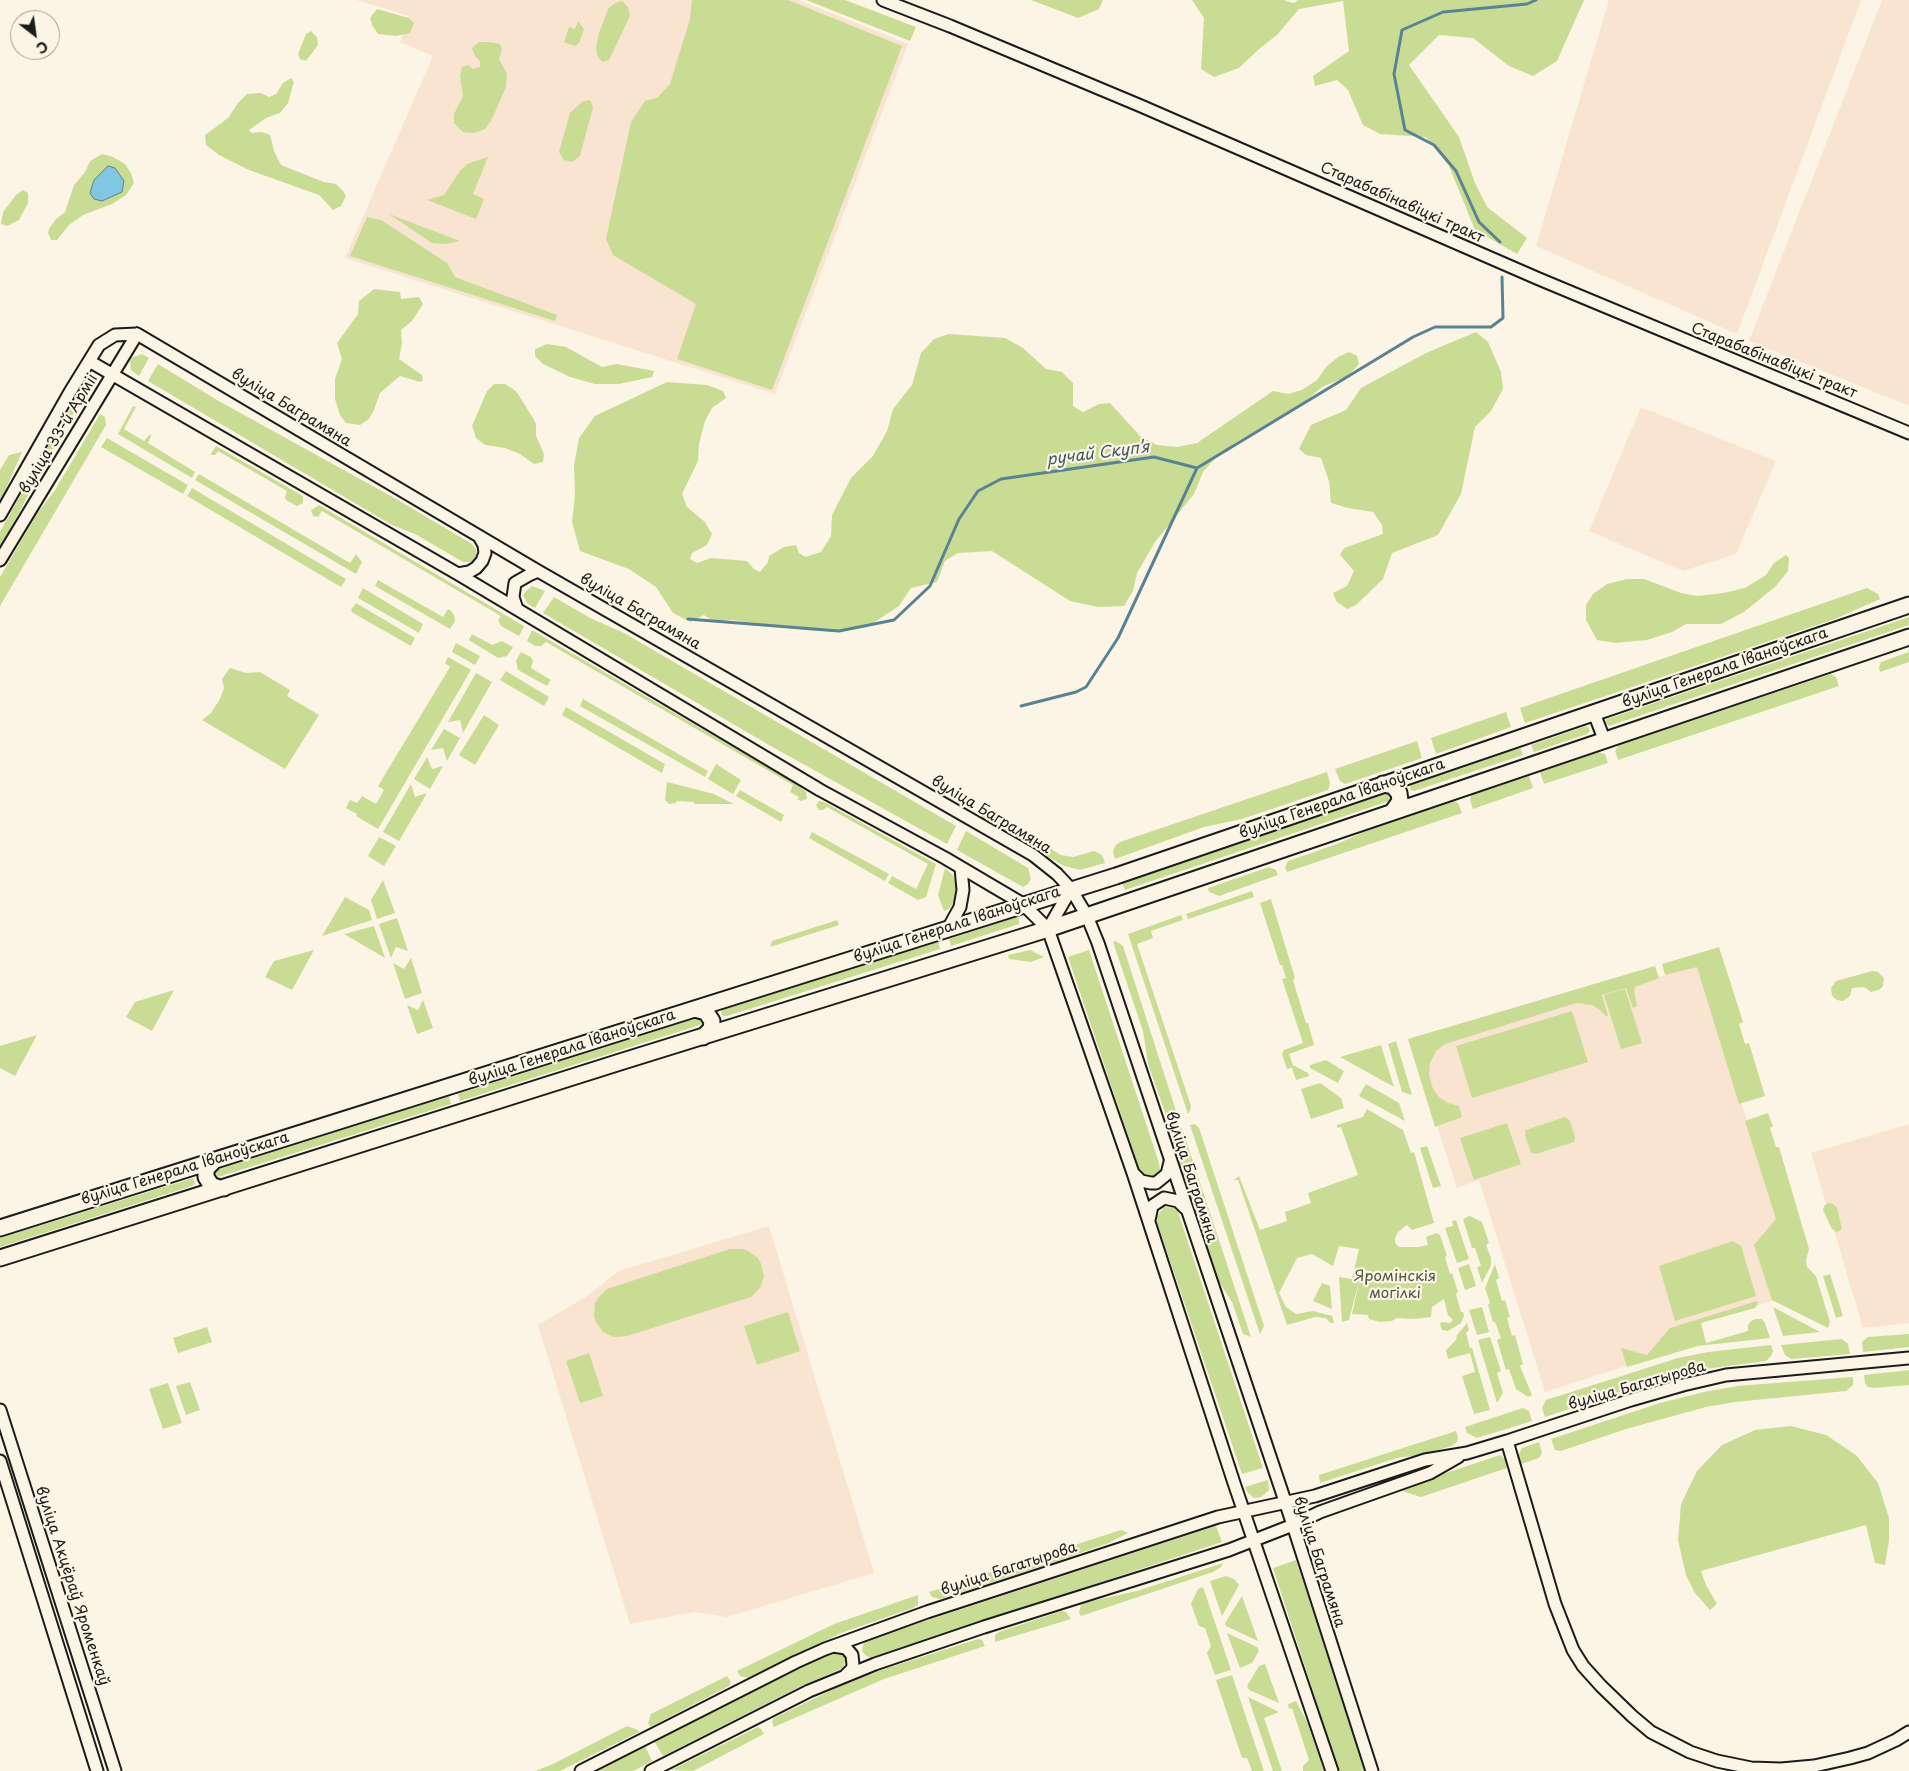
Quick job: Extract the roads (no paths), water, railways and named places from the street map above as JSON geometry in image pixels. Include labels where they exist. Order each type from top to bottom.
[{"type":"main road","name":"вуліца Генерала Іваноўскага","points":[[0,1228],[724,1000],[1219,841],[1909,605]]},
{"type":"main road","name":"вуліца Генерала Іваноўскага","points":[[0,1258],[1048,929],[1909,637]]},
{"type":"main road","points":[[1410,775],[1405,782],[1405,791],[1409,797],[1419,802]]},
{"type":"main road","points":[[1383,784],[1393,786],[1399,793],[1400,801],[1393,811]]},
{"type":"main road","points":[[724,1000],[717,1008],[716,1016],[724,1026],[733,1028]]},
{"type":"main road","points":[[695,1009],[706,1012],[712,1021],[711,1029],[703,1037]]},
{"type":"main road","points":[[215,1160],[206,1169],[206,1177],[211,1185],[224,1188]]},
{"type":"main road","points":[[186,1169],[194,1172],[200,1179],[200,1187],[194,1197]]},
{"type":"street","name":"Старабабінавіцкі тракт","points":[[883,0],[1141,106],[1540,280],[1909,432]]},
{"type":"street","name":"вуліца 33-й Арміі","points":[[0,515],[99,345],[115,335],[137,334]]},
{"type":"street","name":"вуліца 33-й Арміі","points":[[0,560],[137,334]]},
{"type":"street","name":"вуліца Баграмяна","points":[[137,334],[538,571],[1032,855],[1057,874],[1071,889],[1087,916],[1098,943],[1293,1526],[1372,1771]]},
{"type":"street","points":[[89,361],[458,574],[820,790],[1023,904],[1048,929],[1133,1173],[1243,1511],[1332,1771]]},
{"type":"street","points":[[458,574],[469,572],[482,561],[485,553],[479,536]]},
{"type":"street","points":[[517,609],[513,597],[515,583],[529,574],[538,571]]},
{"type":"street","points":[[1594,713],[1604,740]]},
{"type":"street","points":[[949,927],[960,908],[963,890],[961,868]]},
{"type":"street","points":[[1048,929],[1071,889]]},
{"type":"street","points":[[1133,1173],[1145,1183],[1156,1182],[1167,1174],[1169,1160]]},
{"type":"street","points":[[1150,1225],[1150,1211],[1155,1202],[1159,1200],[1169,1198],[1178,1200],[1187,1212]]},
{"type":"street","name":"вуліца Багатырова","points":[[581,1771],[796,1662],[832,1646],[863,1634],[1218,1517],[1315,1496],[1425,1460],[1466,1453],[1508,1441],[1631,1400],[1683,1385],[1718,1377],[1909,1358]]},
{"type":"street","name":"вуліца Акцёраў Яроменкаў","points":[[0,1410],[115,1771]]},
{"type":"street","points":[[1508,1441],[1555,1604],[1573,1650],[1583,1666],[1601,1686],[1651,1732],[1690,1752],[1717,1761],[1751,1768],[1781,1769],[1814,1766],[1868,1753],[1909,1732]]},
{"type":"street","name":"вуліца Багатырова","points":[[651,1771],[801,1695],[875,1664],[1254,1541],[1293,1526],[1320,1512],[1430,1473],[1466,1453]]},
{"type":"street","points":[[0,1462],[16,1459]]},
{"type":"street","name":"вуліца Акцёраў Яроменкаў","points":[[0,1462],[96,1771]]},
{"type":"street","points":[[35,1574],[51,1568]]},
{"type":"street","points":[[48,1616],[64,1611]]},
{"type":"street","points":[[863,1634],[858,1640],[857,1653],[862,1660],[875,1664]]},
{"type":"street","points":[[832,1646],[842,1646],[852,1655],[852,1669],[845,1676]]},
{"type":"street","points":[[87,1740],[104,1734]]},
{"type":"water","points":[[108,166],[115,168],[124,181],[122,192],[102,201],[94,199],[90,193],[94,180]]},
{"type":"waterway","name":"ручай Скупʼя","points":[[1500,242],[1479,222],[1456,171],[1434,145],[1405,130],[1394,74],[1402,30],[1443,12],[1527,4],[1536,0]]},
{"type":"waterway","name":"ручай Скупʼя","points":[[688,619],[839,631],[894,620],[930,586],[959,519],[978,491],[1001,479],[1154,457],[1197,468],[1413,337],[1435,327],[1491,327],[1503,318],[1502,277]]},
{"type":"waterway","points":[[1021,706],[1076,692],[1086,687],[1118,638],[1197,468]]},
{"type":"park label","name":"Яромінскія могілкі","points":[[1395,1286]]}]
